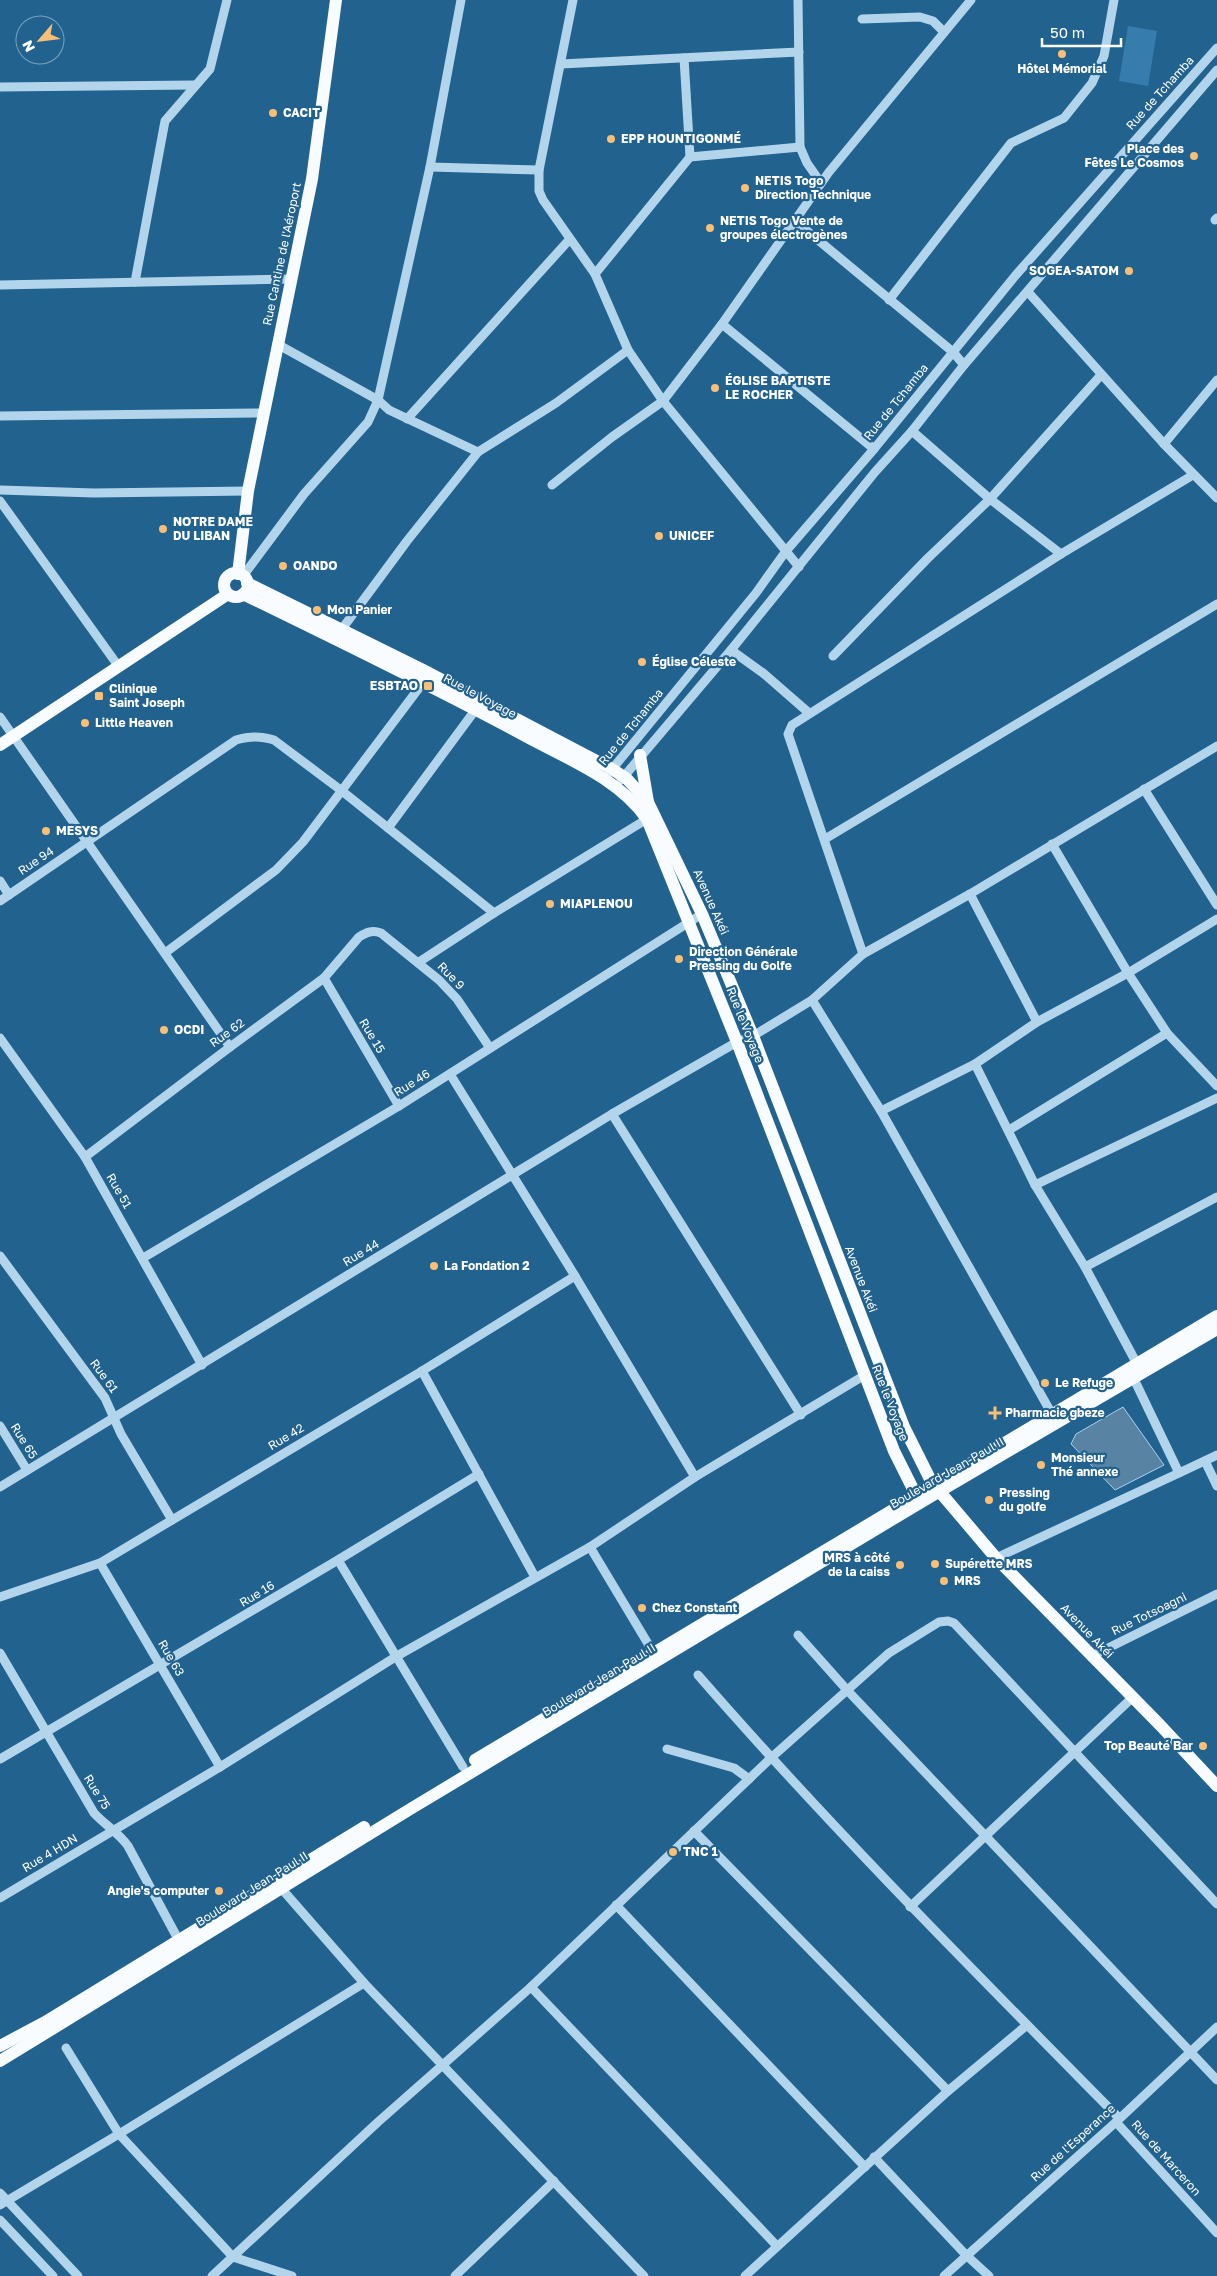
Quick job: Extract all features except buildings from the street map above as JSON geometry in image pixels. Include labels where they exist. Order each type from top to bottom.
[{"type":"main road","name":"Rue Cantine de l'Aéroport","points":[[243,582],[245,513],[248,491],[312,179],[336,0]]},
{"type":"main road","points":[[232,574],[243,582],[236,596],[228,594],[224,587],[226,579],[232,574]]},
{"type":"main road","name":"Rue le Voyage","points":[[243,582],[338,634],[426,677],[476,709],[608,774],[620,781],[628,795],[651,818],[689,922],[894,1451],[922,1497]]},
{"type":"main road","points":[[0,745],[228,594]]},
{"type":"main road","points":[[426,677],[608,774]]},
{"type":"main road","points":[[640,755],[648,802]]},
{"type":"main road","name":"Avenue Akéi","points":[[620,781],[648,802],[651,818],[702,914],[753,1036],[904,1427],[939,1489],[996,1558],[1133,1697],[1217,1786]]},
{"type":"main road","name":"Boulevard Jean-Paul II","points":[[939,1489],[1053,1416],[1217,1316]]},
{"type":"main road","name":"Boulevard Jean-Paul II","points":[[0,2046],[45,2022],[178,1938],[652,1652],[922,1497],[1134,1379],[1217,1329]]},
{"type":"main road","name":"Boulevard Jean-Paul II","points":[[0,2062],[281,1888],[922,1497]]},
{"type":"street","points":[[135,282],[165,121],[194,85],[210,69],[227,0]]},
{"type":"street","points":[[243,582],[304,494],[368,422],[378,400],[430,167],[461,0]]},
{"type":"street","points":[[572,0],[539,170],[539,192],[569,240],[595,274],[628,350],[663,401],[799,567]]},
{"type":"street","points":[[798,0],[800,147],[807,163],[820,183]]},
{"type":"street","points":[[552,485],[663,401],[722,324],[820,183],[971,0]]},
{"type":"street","points":[[889,300],[1011,143],[1064,118],[1092,83],[1104,56],[1114,0]]},
{"type":"street","points":[[862,19],[920,17],[933,21],[944,32]]},
{"type":"street","points":[[561,64],[799,52]]},
{"type":"street","name":"Rue de Tchamba","points":[[608,774],[756,593],[786,551],[874,449],[1034,254],[1215,53]]},
{"type":"street","points":[[595,274],[690,157],[684,58]]},
{"type":"street","name":"Rue de Tchamba","points":[[620,781],[640,755],[731,650],[875,472],[912,432],[964,365],[1217,70]]},
{"type":"street","points":[[0,87],[194,85]]},
{"type":"street","points":[[690,157],[800,147]]},
{"type":"street","points":[[430,167],[539,170]]},
{"type":"street","points":[[794,220],[953,352],[964,365]]},
{"type":"street","points":[[407,419],[569,240]]},
{"type":"street","points":[[0,285],[290,279]]},
{"type":"street","points":[[1028,292],[1164,444],[1217,498]]},
{"type":"street","points":[[722,324],[874,449]]},
{"type":"street","points":[[277,344],[378,400],[389,410],[478,452]]},
{"type":"street","points":[[338,634],[407,541],[478,452],[556,403],[628,350]]},
{"type":"street","points":[[833,656],[928,558],[990,499],[1101,374]]},
{"type":"street","points":[[1164,444],[1217,380]]},
{"type":"street","points":[[0,416],[264,413]]},
{"type":"street","points":[[912,432],[990,499],[1061,554]]},
{"type":"street","points":[[863,954],[788,734],[792,725],[1061,554],[1193,475]]},
{"type":"street","points":[[0,490],[94,493],[248,491]]},
{"type":"street","points":[[0,501],[119,667]]},
{"type":"street","points":[[825,839],[1217,604]]},
{"type":"street","points":[[731,650],[763,673],[809,713]]},
{"type":"street","points":[[165,953],[276,870],[303,842],[426,677]]},
{"type":"street","points":[[388,828],[476,709]]},
{"type":"street","points":[[0,717],[230,1047]]},
{"type":"street","name":"Rue 94","points":[[0,901],[236,740],[261,736],[274,740],[342,791],[494,913]]},
{"type":"street","name":"Rue 44","points":[[0,1487],[612,1114],[737,1042],[753,1036],[812,1000],[863,954],[970,894],[1217,746]]},
{"type":"street","points":[[1144,789],[1217,905]]},
{"type":"street","points":[[419,962],[494,913],[651,818]]},
{"type":"street","points":[[1052,844],[1128,973],[1167,1033],[1217,1086]]},
{"type":"street","points":[[0,882],[9,894]]},
{"type":"street","points":[[970,894],[1037,1022]]},
{"type":"street","name":"Rue 46","points":[[143,1258],[399,1106],[702,914]]},
{"type":"street","points":[[881,1112],[975,1064],[1037,1022],[1128,973],[1217,919]]},
{"type":"street","name":"Rue 62","points":[[85,1157],[324,978],[360,937],[374,931],[381,933]]},
{"type":"street","name":"Rue 9","points":[[381,933],[419,962],[457,999],[490,1048]]},
{"type":"street","name":"Rue 15","points":[[324,978],[399,1106]]},
{"type":"street","points":[[812,1000],[881,1112],[1053,1416]]},
{"type":"street","points":[[1009,1130],[1167,1033]]},
{"type":"street","name":"Rue 51","points":[[0,1038],[85,1157],[202,1365]]},
{"type":"street","points":[[975,1064],[1035,1185],[1085,1266],[1137,1364]]},
{"type":"street","points":[[450,1074],[511,1176],[575,1276],[695,1477]]},
{"type":"street","points":[[1035,1185],[1217,1098]]},
{"type":"street","points":[[612,1114],[801,1415]]},
{"type":"street","points":[[1085,1266],[1217,1197]]},
{"type":"street","name":"Rue 61","points":[[0,1256],[105,1398],[121,1434],[172,1520]]},
{"type":"street","name":"Rue 42","points":[[0,1597],[100,1563],[575,1276]]},
{"type":"street","points":[[422,1370],[535,1577]]},
{"type":"street","name":"Rue 4 HDN","points":[[0,1898],[220,1767],[397,1656],[590,1547],[695,1477],[865,1375]]},
{"type":"street","points":[[1134,1379],[1179,1472]]},
{"type":"street","name":"Rue 65","points":[[0,1426],[27,1470]]},
{"type":"street","points":[[996,1558],[1217,1455]]},
{"type":"street","points":[[1205,1461],[1217,1486]]},
{"type":"street","name":"Rue 16","points":[[0,1759],[338,1560],[478,1474]]},
{"type":"street","points":[[590,1547],[652,1652]]},
{"type":"street","points":[[338,1560],[463,1767]]},
{"type":"street","name":"Rue 63","points":[[100,1563],[220,1767]]},
{"type":"street","name":"Rue Totsoagni","points":[[1092,1656],[1217,1594]]},
{"type":"street","points":[[212,2276],[378,2122],[531,1988],[694,1831],[847,1690],[889,1653],[938,1622],[948,1621],[954,1623],[1217,1904]]},
{"type":"street","points":[[798,1635],[847,1690],[1217,2080]]},
{"type":"street","name":"Rue 75","points":[[0,1653],[94,1813],[102,1823],[121,1836],[128,1846],[178,1938]]},
{"type":"street","name":"Rue de Marceron","points":[[698,1675],[771,1759],[910,1906],[1118,2120],[1217,2234]]},
{"type":"street","points":[[910,1906],[987,1836],[1133,1697]]},
{"type":"street","points":[[667,1749],[734,1768],[750,1779]]},
{"type":"street","points":[[694,1831],[948,2091]]},
{"type":"street","points":[[281,1888],[364,1983],[444,2064],[644,2276]]},
{"type":"street","points":[[616,1905],[865,2167]]},
{"type":"street","points":[[78,2276],[2,2199],[119,2134],[364,1983]]},
{"type":"street","points":[[531,1988],[777,2246]]},
{"type":"street","points":[[745,2276],[948,2091],[1027,2025]]},
{"type":"street","name":"Rue de l'Esperance","points":[[944,2276],[1118,2120],[1217,2027]]},
{"type":"street","points":[[66,2048],[119,2134],[233,2257],[292,2276]]},
{"type":"street","points":[[874,2157],[966,2255],[989,2276]]},
{"type":"street","points":[[455,2276],[554,2181]]},
{"type":"street","points":[[0,2220],[53,2276]]},
{"type":"shaded area","points":[[1128,26],[1157,31],[1148,86],[1119,81]]},
{"type":"shaded area","points":[[1123,1407],[1164,1465],[1115,1490],[1071,1444],[1076,1434]]},
{"type":"place","name":"Hôtel Mémorial","points":[[1062,54]]},
{"type":"place","name":"CACIT","points":[[273,113]]},
{"type":"place","name":"EPP HOUNTIGONMÉ","points":[[611,139]]},
{"type":"place","name":"Place des Fêtes Le Cosmos","points":[[1194,156]]},
{"type":"place","name":"NETIS Togo Direction Technique","points":[[745,188]]},
{"type":"place","name":"NETIS Togo Vente de groupes électrogènes","points":[[710,228]]},
{"type":"place","name":"SOGEA-SATOM","points":[[1129,271]]},
{"type":"place","name":"ÉGLISE BAPTISTE LE ROCHER","points":[[715,388]]},
{"type":"place","name":"NOTRE DAME DU LIBAN","points":[[163,529]]},
{"type":"place","name":"UNICEF","points":[[659,536]]},
{"type":"place","name":"OANDO","points":[[283,566]]},
{"type":"place","name":"Mon Panier","points":[[317,610]]},
{"type":"place","name":"Église Céleste","points":[[642,662]]},
{"type":"place","name":"ESBTAO","points":[[428,686]]},
{"type":"place","name":"Clinique Saint Joseph","points":[[99,696]]},
{"type":"place","name":"Little Heaven","points":[[85,723]]},
{"type":"place","name":"MESYS","points":[[46,831]]},
{"type":"place","name":"MIAPLENOU","points":[[550,904]]},
{"type":"place","name":"Direction Générale Pressing du Golfe","points":[[679,959]]},
{"type":"place","name":"OCDI","points":[[164,1030]]},
{"type":"place","name":"La Fondation 2","points":[[434,1266]]},
{"type":"place","name":"Le Refuge","points":[[1045,1383]]},
{"type":"place","name":"Pharmacie gbeze","points":[[995,1413]]},
{"type":"place","name":"Monsieur Thé annexe","points":[[1041,1465]]},
{"type":"place","name":"Pressing du golfe","points":[[989,1500]]},
{"type":"place","name":"Supérette MRS","points":[[935,1564]]},
{"type":"place","name":"MRS à côté de la caiss","points":[[900,1565]]},
{"type":"place","name":"MRS","points":[[944,1581]]},
{"type":"place","name":"Chez Constant","points":[[642,1608]]},
{"type":"place","name":"Top Beauté Bar","points":[[1203,1746]]},
{"type":"place","name":"TNC 1","points":[[673,1852]]},
{"type":"place","name":"Angie's computer","points":[[219,1891]]}]
